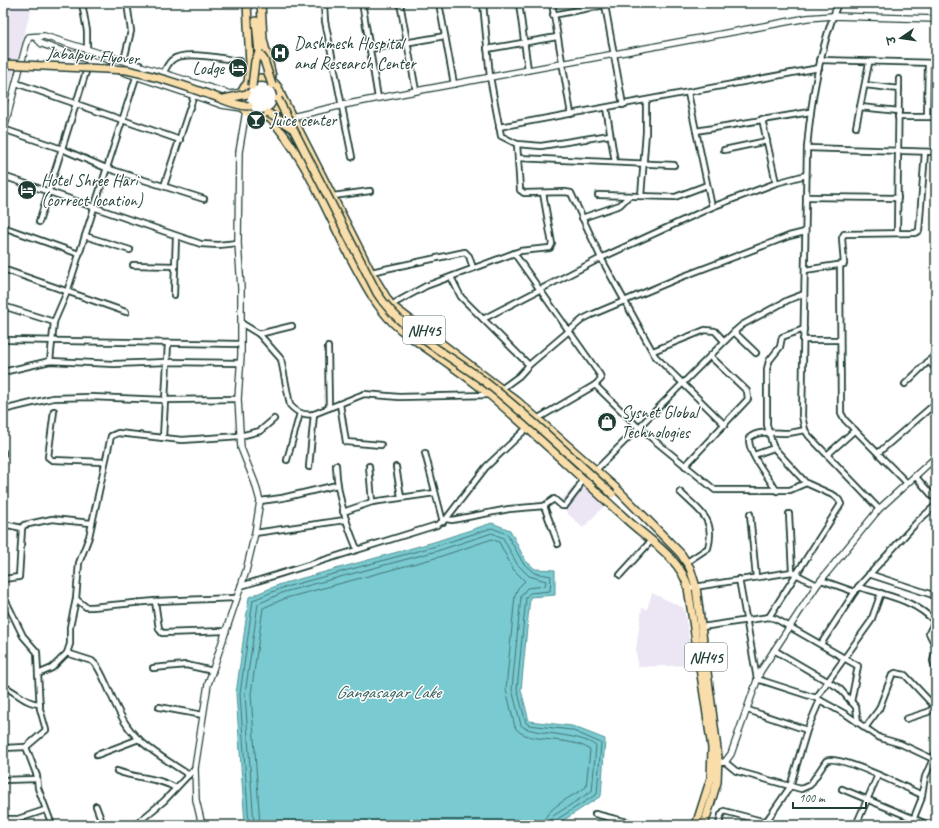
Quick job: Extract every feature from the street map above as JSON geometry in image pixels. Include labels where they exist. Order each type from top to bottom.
[{"type":"main road","points":[[247,3],[250,84]]},
{"type":"main road","points":[[246,109],[245,93],[250,84],[255,62],[259,53],[256,3]]},
{"type":"main road","name":"NH45","points":[[261,3],[263,39],[276,90],[292,117],[371,272],[391,305],[406,318],[502,388],[636,510],[681,554],[687,562],[702,627],[716,732],[718,763],[716,786],[704,825]]},
{"type":"main road","points":[[250,84],[260,82],[273,83],[264,60],[259,53]]},
{"type":"main road","name":"Jabalpur Flyover","points":[[3,64],[127,70],[146,74],[224,99],[229,103],[246,109]]},
{"type":"main road","points":[[224,99],[245,93]]},
{"type":"main road","points":[[280,97],[275,107],[268,115],[292,128]]},
{"type":"main road","points":[[280,97],[292,128],[376,293],[384,305],[398,319],[513,405],[612,494],[636,510]]},
{"type":"main road","name":"NH45","points":[[246,109],[268,115],[283,132],[301,161],[374,301],[399,328],[442,358],[490,395],[584,479],[626,519],[673,559],[680,568],[692,588],[710,732],[718,763],[711,778],[696,825]]},
{"type":"main road","points":[[612,494],[613,500],[626,519]]},
{"type":"street","points":[[82,3],[87,31],[87,49]]},
{"type":"street","points":[[124,60],[131,31],[127,3]]},
{"type":"street","points":[[400,3],[416,91]]},
{"type":"street","points":[[438,3],[454,84]]},
{"type":"street","points":[[483,3],[490,77],[501,136],[517,144],[541,146],[610,135]]},
{"type":"street","points":[[519,3],[523,44],[528,70]]},
{"type":"street","points":[[552,3],[571,114]]},
{"type":"street","points":[[553,15],[615,3]]},
{"type":"street","points":[[838,3],[820,60],[810,112],[806,175],[802,416],[805,430],[879,509]]},
{"type":"street","points":[[324,5],[324,21],[343,105],[352,157]]},
{"type":"street","points":[[605,5],[623,105]]},
{"type":"street","points":[[363,8],[378,98]]},
{"type":"street","points":[[292,117],[378,98],[807,18],[833,16],[936,19]]},
{"type":"street","points":[[204,199],[106,168],[62,149],[3,130],[28,38],[44,36],[230,94],[245,93]]},
{"type":"street","points":[[370,48],[445,36]]},
{"type":"street","points":[[35,37],[42,44],[90,59],[136,77],[222,104],[246,109],[239,152],[238,243],[241,323],[238,399],[240,436],[243,454],[255,483],[260,501],[255,533],[241,586],[212,672],[203,715],[195,768],[196,800],[202,825]]},
{"type":"street","points":[[487,49],[557,37]]},
{"type":"street","points":[[163,73],[171,60],[180,57],[196,56],[240,61]]},
{"type":"street","points":[[39,222],[90,59]]},
{"type":"street","points":[[820,60],[869,63],[936,64]]},
{"type":"street","points":[[856,127],[869,63]]},
{"type":"street","points":[[927,117],[928,63]]},
{"type":"street","points":[[50,361],[50,342],[54,322],[67,292],[140,65]]},
{"type":"street","points":[[499,127],[819,68]]},
{"type":"street","points":[[897,233],[899,79]]},
{"type":"street","points":[[16,83],[180,140]]},
{"type":"street","points":[[864,85],[899,89]]},
{"type":"street","points":[[688,93],[712,207]]},
{"type":"street","points":[[164,186],[194,95]]},
{"type":"street","points":[[641,196],[644,164],[646,100]]},
{"type":"street","points":[[860,107],[898,111]]},
{"type":"street","points":[[606,108],[615,162]]},
{"type":"street","points":[[696,130],[810,112]]},
{"type":"street","points":[[898,117],[936,117]]},
{"type":"street","points":[[762,119],[776,183]]},
{"type":"street","points":[[724,150],[767,141]]},
{"type":"street","points":[[517,144],[520,190],[524,192],[571,193],[601,258],[660,362],[725,425]]},
{"type":"street","points":[[807,148],[936,152]]},
{"type":"street","points":[[805,270],[840,266],[845,262],[842,238],[844,234],[917,232],[921,227],[925,152]]},
{"type":"street","points":[[518,158],[674,165]]},
{"type":"street","points":[[483,319],[601,258],[712,207],[776,183],[806,175]]},
{"type":"street","points":[[3,176],[176,237],[201,244],[218,245],[238,243]]},
{"type":"street","points":[[598,195],[675,197],[707,185]]},
{"type":"street","points":[[333,196],[370,191]]},
{"type":"street","points":[[391,305],[420,289],[514,253],[527,249],[548,249],[552,247],[543,193]]},
{"type":"street","points":[[582,218],[620,205],[629,196]]},
{"type":"street","points":[[806,197],[898,198]]},
{"type":"street","points":[[3,227],[79,254]]},
{"type":"street","points":[[241,323],[259,334],[280,359],[283,365],[288,400],[293,408],[300,413],[307,415],[314,414],[369,394],[399,397],[490,395],[519,376],[528,365],[591,315],[679,278],[789,236],[806,232]]},
{"type":"street","points":[[85,236],[130,250]]},
{"type":"street","points":[[174,294],[176,237]]},
{"type":"street","points":[[371,272],[465,252],[469,256],[473,268]]},
{"type":"street","points":[[514,253],[600,376],[599,381],[595,385],[537,419]]},
{"type":"street","points":[[133,265],[175,266]]},
{"type":"street","points":[[840,266],[841,412],[845,420],[907,483]]},
{"type":"street","points":[[3,269],[126,312]]},
{"type":"street","points":[[451,277],[457,292],[528,365]]},
{"type":"street","points":[[444,521],[509,509],[544,506],[554,499],[562,506],[565,506],[578,489],[581,482],[594,471],[734,332],[742,325],[788,300],[804,294]]},
{"type":"street","points":[[3,306],[54,322]]},
{"type":"street","points":[[259,334],[292,326]]},
{"type":"street","points":[[653,351],[705,330],[715,331],[724,342]]},
{"type":"street","points":[[769,617],[794,572],[841,504],[835,496],[806,482],[774,448],[769,432],[766,414],[768,364],[778,352],[782,337],[804,330]]},
{"type":"street","points":[[734,332],[756,353]]},
{"type":"street","points":[[8,340],[50,342],[240,344]]},
{"type":"street","points":[[804,340],[840,340]]},
{"type":"street","points":[[163,438],[168,343]]},
{"type":"street","points":[[328,346],[329,408]]},
{"type":"street","points":[[905,384],[936,354]]},
{"type":"street","points":[[685,466],[747,402],[749,395],[747,391],[710,356]]},
{"type":"street","points":[[3,372],[27,365],[50,361],[114,364],[166,362],[240,363]]},
{"type":"street","points":[[928,361],[936,369]]},
{"type":"street","points":[[595,385],[638,427],[715,490],[790,490],[806,482]]},
{"type":"street","points":[[3,410],[53,398],[91,397],[165,400],[238,399]]},
{"type":"street","points":[[878,453],[936,403]]},
{"type":"street","points":[[340,404],[346,442],[381,445]]},
{"type":"street","points":[[54,411],[48,457],[52,460],[104,462]]},
{"type":"street","points":[[288,460],[300,413]]},
{"type":"street","points":[[308,467],[314,414]]},
{"type":"street","points":[[38,674],[49,670],[67,653],[70,640],[70,627],[76,599],[79,563],[89,537],[104,462],[111,436],[115,433],[182,440],[240,436],[260,431],[274,419]]},
{"type":"street","points":[[241,586],[357,549],[437,526],[444,521],[486,467],[528,428]]},
{"type":"street","points":[[777,491],[754,455],[749,442],[750,436],[769,432],[788,433],[805,430]]},
{"type":"street","points":[[827,455],[855,430]]},
{"type":"street","points":[[754,455],[774,448]]},
{"type":"street","points":[[425,453],[444,521]]},
{"type":"street","points":[[718,763],[731,754],[748,710],[757,679],[774,650],[819,583],[879,509],[936,456]]},
{"type":"street","points":[[336,465],[336,485],[345,520],[357,549]]},
{"type":"street","points":[[369,466],[372,502]]},
{"type":"street","points":[[396,467],[401,497]]},
{"type":"street","points":[[915,476],[936,500]]},
{"type":"street","points":[[260,501],[282,498],[336,485]]},
{"type":"street","points":[[680,492],[706,517],[710,528],[708,548],[687,562]]},
{"type":"street","points":[[343,512],[372,502],[435,493]]},
{"type":"street","points":[[821,644],[858,587],[918,521],[936,505]]},
{"type":"street","points":[[544,506],[558,544]]},
{"type":"street","points":[[750,514],[756,577]]},
{"type":"street","points":[[790,514],[794,572]]},
{"type":"street","points":[[3,579],[19,577],[22,528],[24,525],[52,520],[91,523]]},
{"type":"street","points":[[255,533],[345,520]]},
{"type":"street","points":[[3,524],[22,528]]},
{"type":"street","points":[[620,575],[651,541]]},
{"type":"street","points":[[692,588],[739,579],[794,572],[819,583],[855,592]]},
{"type":"street","points":[[869,574],[936,596]]},
{"type":"street","points":[[739,579],[757,679]]},
{"type":"street","points":[[858,587],[911,603],[926,613],[935,622],[929,633],[936,648],[933,662],[936,669]]},
{"type":"street","points":[[719,825],[721,815],[724,811],[762,821],[766,820],[790,787],[818,699],[828,679],[871,621],[881,593]]},
{"type":"street","points":[[3,595],[23,636],[37,652],[40,704],[46,730],[26,747],[3,748]]},
{"type":"street","points":[[76,599],[86,607],[92,607],[155,600],[236,598]]},
{"type":"street","points":[[155,600],[159,629],[162,633],[226,631]]},
{"type":"street","points":[[702,627],[769,617],[790,626],[856,665],[859,669],[851,702]]},
{"type":"street","points":[[774,650],[828,679],[839,688],[857,710],[858,723]]},
{"type":"street","points":[[67,653],[92,662],[97,666],[115,706],[127,726],[139,739],[189,775]]},
{"type":"street","points":[[152,668],[186,665],[212,672]]},
{"type":"street","points":[[865,728],[879,709],[892,674],[895,673],[905,675],[936,706],[928,712],[906,719]]},
{"type":"street","points":[[757,679],[818,699],[880,738],[901,744],[933,759]]},
{"type":"street","points":[[3,686],[36,704],[40,704]]},
{"type":"street","points":[[159,707],[203,715]]},
{"type":"street","points":[[748,710],[807,730]]},
{"type":"street","points":[[97,755],[139,739]]},
{"type":"street","points":[[26,747],[37,779],[38,788],[52,825]]},
{"type":"street","points":[[910,825],[914,819],[922,795],[925,777],[936,752]]},
{"type":"street","points":[[718,763],[736,771],[801,789],[807,787],[826,761],[832,758],[858,766],[922,795]]},
{"type":"street","points":[[134,825],[164,801],[195,768]]},
{"type":"street","points":[[117,771],[139,778],[162,780],[176,788]]},
{"type":"street","points":[[856,825],[878,775]]},
{"type":"street","points":[[3,780],[37,779]]},
{"type":"street","points":[[842,789],[930,825]]},
{"type":"street","points":[[96,806],[103,825]]},
{"type":"street","points":[[3,818],[18,819],[46,810]]},
{"type":"street","points":[[595,814],[639,825]]},
{"type":"shaded area","points":[[3,3],[33,3],[7,96],[3,95]]},
{"type":"shaded area","points":[[580,478],[607,503],[583,528],[558,504]]},
{"type":"shaded area","points":[[652,593],[684,608],[694,665],[638,667],[636,649],[642,608],[647,609]]},
{"type":"water","name":"Gangasagar Lake","points":[[492,523],[510,530],[525,560],[535,569],[555,570],[555,595],[530,597],[521,690],[529,721],[572,726],[605,739],[601,796],[556,825],[245,825],[236,694],[249,597],[281,584],[434,542]]},
{"type":"place","name":"Dashmesh Hospital and Research Center","points":[[280,53]]},
{"type":"place","name":"Lodge","points":[[238,68]]},
{"type":"place","name":"Juice center","points":[[256,120]]},
{"type":"place","name":"Hotel Shree Hari (correct location)","points":[[27,190]]},
{"type":"place","name":"Sysnet Global Technologies","points":[[607,422]]}]
